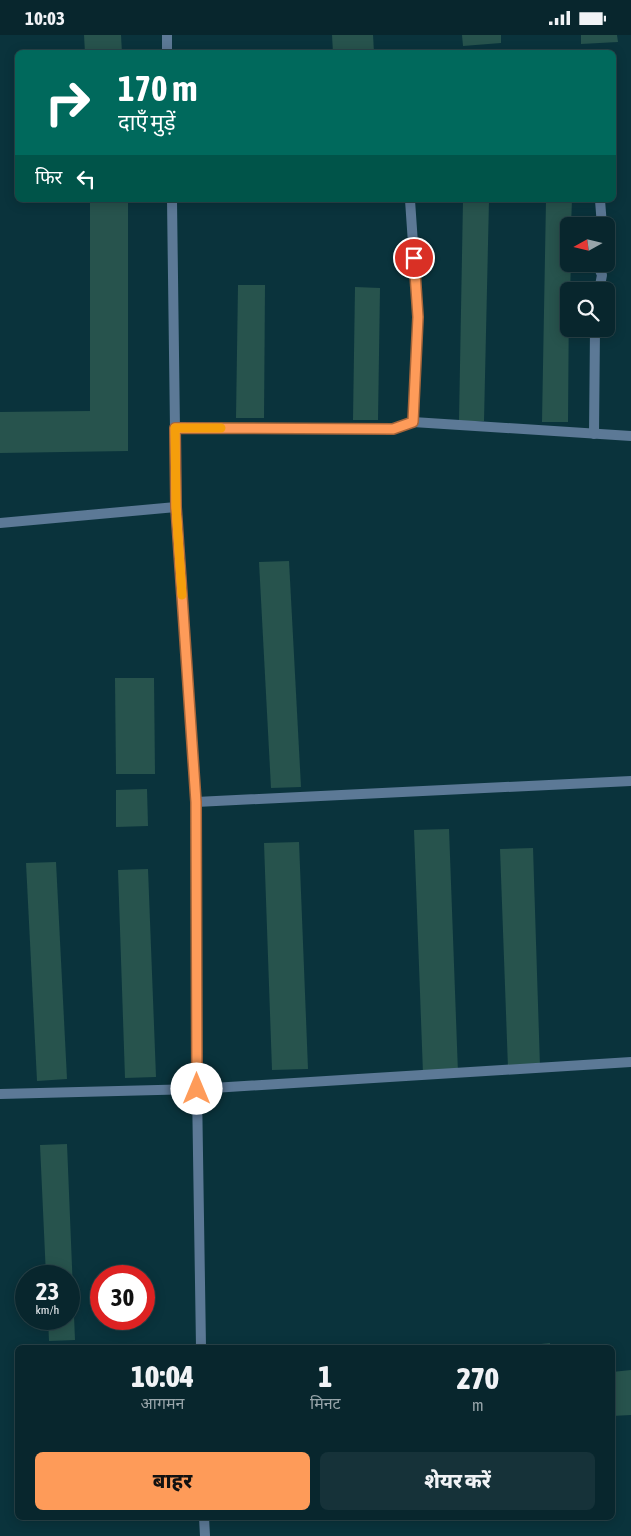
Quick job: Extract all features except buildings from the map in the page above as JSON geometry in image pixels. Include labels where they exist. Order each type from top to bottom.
[{"type":"street","points":[[166,35],[167,50]]},
{"type":"street","points":[[172,202],[176,507],[196,802],[197,1089],[202,1345]]},
{"type":"street","points":[[410,202],[418,317],[413,422]]},
{"type":"street","points":[[600,202],[601,217]]},
{"type":"street","points":[[594,434],[595,337]]},
{"type":"street","points":[[175,428],[393,429],[413,422],[631,436]]},
{"type":"street","points":[[0,523],[176,507]]},
{"type":"street","points":[[196,802],[631,781]]},
{"type":"street","points":[[0,1093],[197,1089],[631,1062]]},
{"type":"street","points":[[204,1520],[205,1536]]},
{"type":"slow traffic","points":[[182,595],[176,507],[175,428],[221,428]]},
{"type":"route","points":[[197,1089],[196,802],[176,507],[175,428],[393,429],[413,422],[418,317],[414,258]]}]
